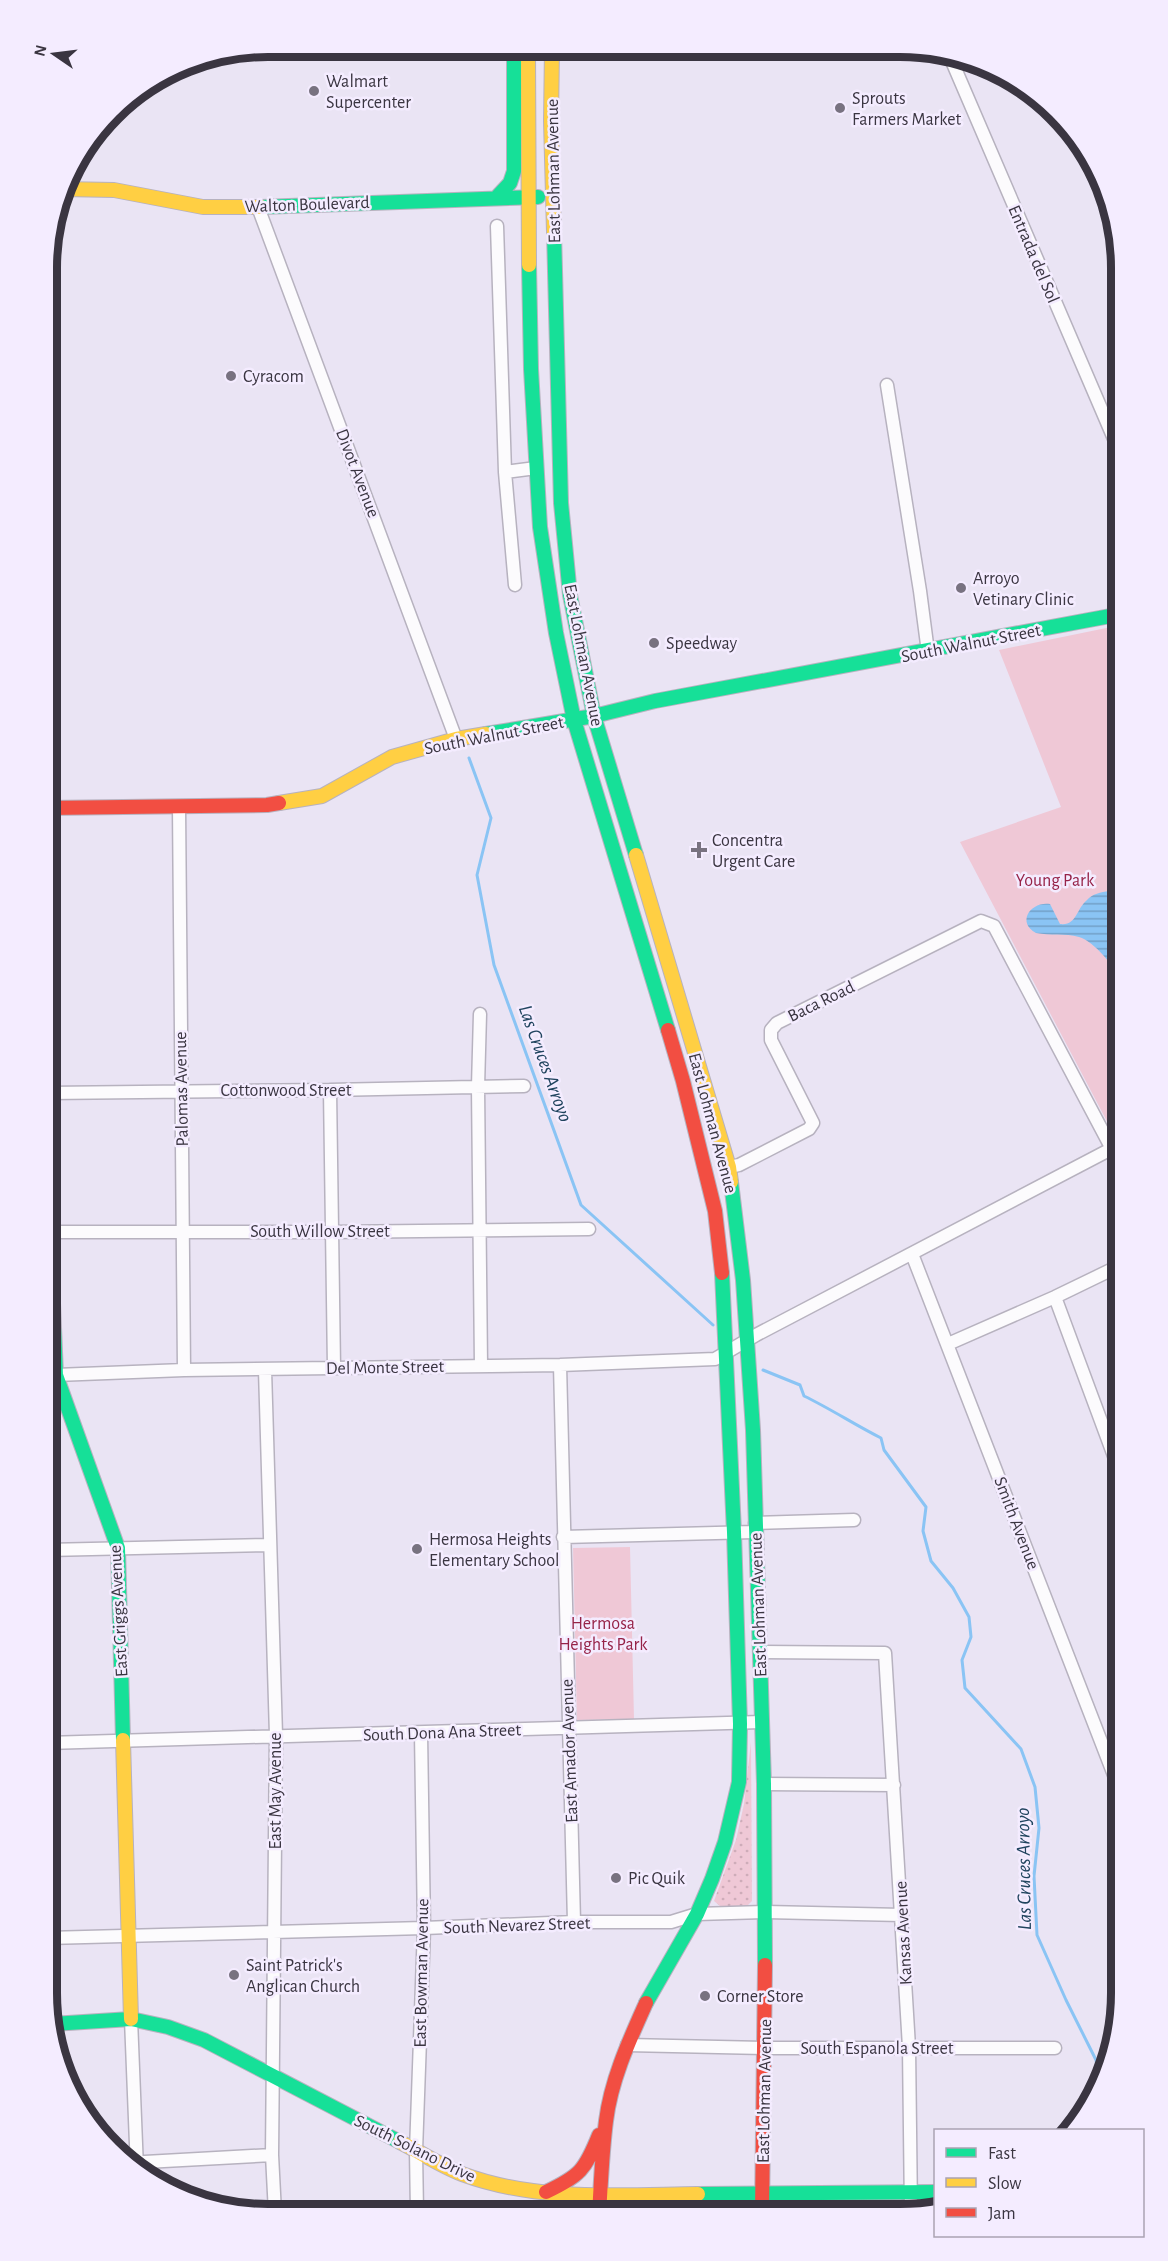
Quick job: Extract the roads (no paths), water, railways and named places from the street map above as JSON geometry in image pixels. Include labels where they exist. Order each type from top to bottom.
[{"type":"main road","points":[[496,198],[510,183],[514,171],[513,57]]},
{"type":"main road","name":"East Lohman Avenue","points":[[528,57],[527,197],[540,527],[562,669],[574,720],[698,1138],[716,1211],[723,1281],[721,1356],[734,1532],[740,1724]]},
{"type":"main road","name":"East Lohman Avenue","points":[[552,57],[560,470],[570,595],[594,716],[729,1167],[743,1280],[753,1430],[764,1784],[766,1912],[762,2204]]},
{"type":"main road","name":"Walton Boulevard","points":[[72,189],[114,190],[203,207],[553,197]]},
{"type":"main road","points":[[536,468],[560,470]]},
{"type":"main road","points":[[551,599],[570,595]]},
{"type":"main road","name":"South Walnut Street","points":[[57,808],[267,805],[321,796],[392,757],[456,739],[574,720],[708,691],[928,652],[1111,616]]},
{"type":"main road","name":"East Griggs Avenue","points":[[57,1378],[118,1548],[131,2019]]},
{"type":"main road","points":[[600,2204],[606,2120],[614,2084],[627,2045],[651,1993],[697,1914],[725,1842],[739,1782],[740,1724]]},
{"type":"main road","name":"South Solano Drive","points":[[59,2024],[131,2019],[168,2027],[204,2040],[460,2173],[494,2184],[544,2193],[934,2192]]},
{"type":"main road","points":[[544,2193],[576,2178],[586,2167],[606,2120]]},
{"type":"street","name":"Entrada del Sol","points":[[953,64],[1111,432]]},
{"type":"street","name":"Divot Avenue","points":[[258,207],[456,739]]},
{"type":"street","points":[[497,226],[505,472],[515,585]]},
{"type":"street","points":[[887,385],[928,652]]},
{"type":"street","points":[[505,472],[536,468]]},
{"type":"street","name":"Palomas Avenue","points":[[179,807],[184,1370]]},
{"type":"street","name":"Baca Road","points":[[729,1167],[739,1165],[809,1129],[813,1124],[771,1040],[771,1030],[777,1023],[981,921],[994,926],[1111,1144]]},
{"type":"street","points":[[480,1014],[478,1087],[481,1365]]},
{"type":"street","name":"Cottonwood Street","points":[[57,1093],[524,1086]]},
{"type":"street","points":[[330,1090],[334,1368]]},
{"type":"street","points":[[721,1356],[756,1335],[1111,1149]]},
{"type":"street","name":"South Willow Street","points":[[57,1232],[589,1229]]},
{"type":"street","name":"Smith Avenue","points":[[912,1254],[1111,1767]]},
{"type":"street","points":[[948,1344],[1111,1270]]},
{"type":"street","points":[[1055,1297],[1111,1448]]},
{"type":"street","name":"Del Monte Street","points":[[57,1375],[184,1370],[560,1365],[721,1356]]},
{"type":"street","name":"East Amador Avenue","points":[[560,1365],[574,1922]]},
{"type":"street","name":"East May Avenue","points":[[265,1370],[276,1735],[272,2155],[275,2204]]},
{"type":"street","points":[[563,1536],[734,1532],[755,1528],[854,1520]]},
{"type":"street","points":[[57,1550],[270,1545]]},
{"type":"street","name":"Kansas Avenue","points":[[760,1652],[885,1653],[909,2047],[911,2204]]},
{"type":"street","name":"South Dona Ana Street","points":[[57,1743],[123,1743],[276,1735],[421,1733],[761,1722]]},
{"type":"street","name":"East Bowman Avenue","points":[[417,2204],[416,2151],[424,1928],[421,1733]]},
{"type":"street","points":[[764,1784],[894,1785]]},
{"type":"street","name":"South Nevarez Street","points":[[57,1938],[574,1922],[671,1922],[697,1914],[766,1912],[902,1915]]},
{"type":"street","name":"East Griggs Avenue","points":[[131,2019],[134,2156]]},
{"type":"street","name":"South Espanola Street","points":[[627,2045],[764,2048],[1055,2048]]},
{"type":"street","points":[[145,2164],[272,2155]]},
{"type":"water","points":[[1111,891],[1111,966],[1104,956],[1085,940],[1074,936],[1036,933],[1027,923],[1028,913],[1032,909],[1043,904],[1050,904],[1060,924],[1066,924],[1073,920],[1089,898]]},
{"type":"waterway","name":"Las Cruces Arroyo","points":[[469,758],[491,818],[477,875],[494,965],[581,1205],[713,1325]]},
{"type":"waterway","name":"Las Cruces Arroyo","points":[[763,1370],[800,1385],[804,1396],[881,1438],[884,1450],[926,1507],[923,1531],[931,1561],[953,1588],[969,1617],[971,1637],[962,1660],[965,1688],[1021,1749],[1035,1787],[1039,1828],[1034,1876],[1037,1935],[1096,2060],[1097,2068]]},
{"type":"place","name":"Walmart Supercenter","points":[[314,91]]},
{"type":"place","name":"Sprouts Farmers Market","points":[[840,108]]},
{"type":"place","name":"Cyracom","points":[[231,376]]},
{"type":"place","name":"Arroyo Vetinary Clinic","points":[[961,588]]},
{"type":"place","name":"Speedway","points":[[654,643]]},
{"type":"place","name":"Concentra Urgent Care","points":[[699,850]]},
{"type":"place","name":"Hermosa Heights Elementary School","points":[[417,1549]]},
{"type":"place","name":"Pic Quik","points":[[616,1878]]},
{"type":"place","name":"Saint Patrick's Anglican Church","points":[[234,1975]]},
{"type":"place","name":"Corner Store","points":[[705,1996]]},
{"type":"park label","name":"Young Park","points":[[1055,880]]},
{"type":"park label","name":"Hermosa Heights Park","points":[[603,1633]]}]
